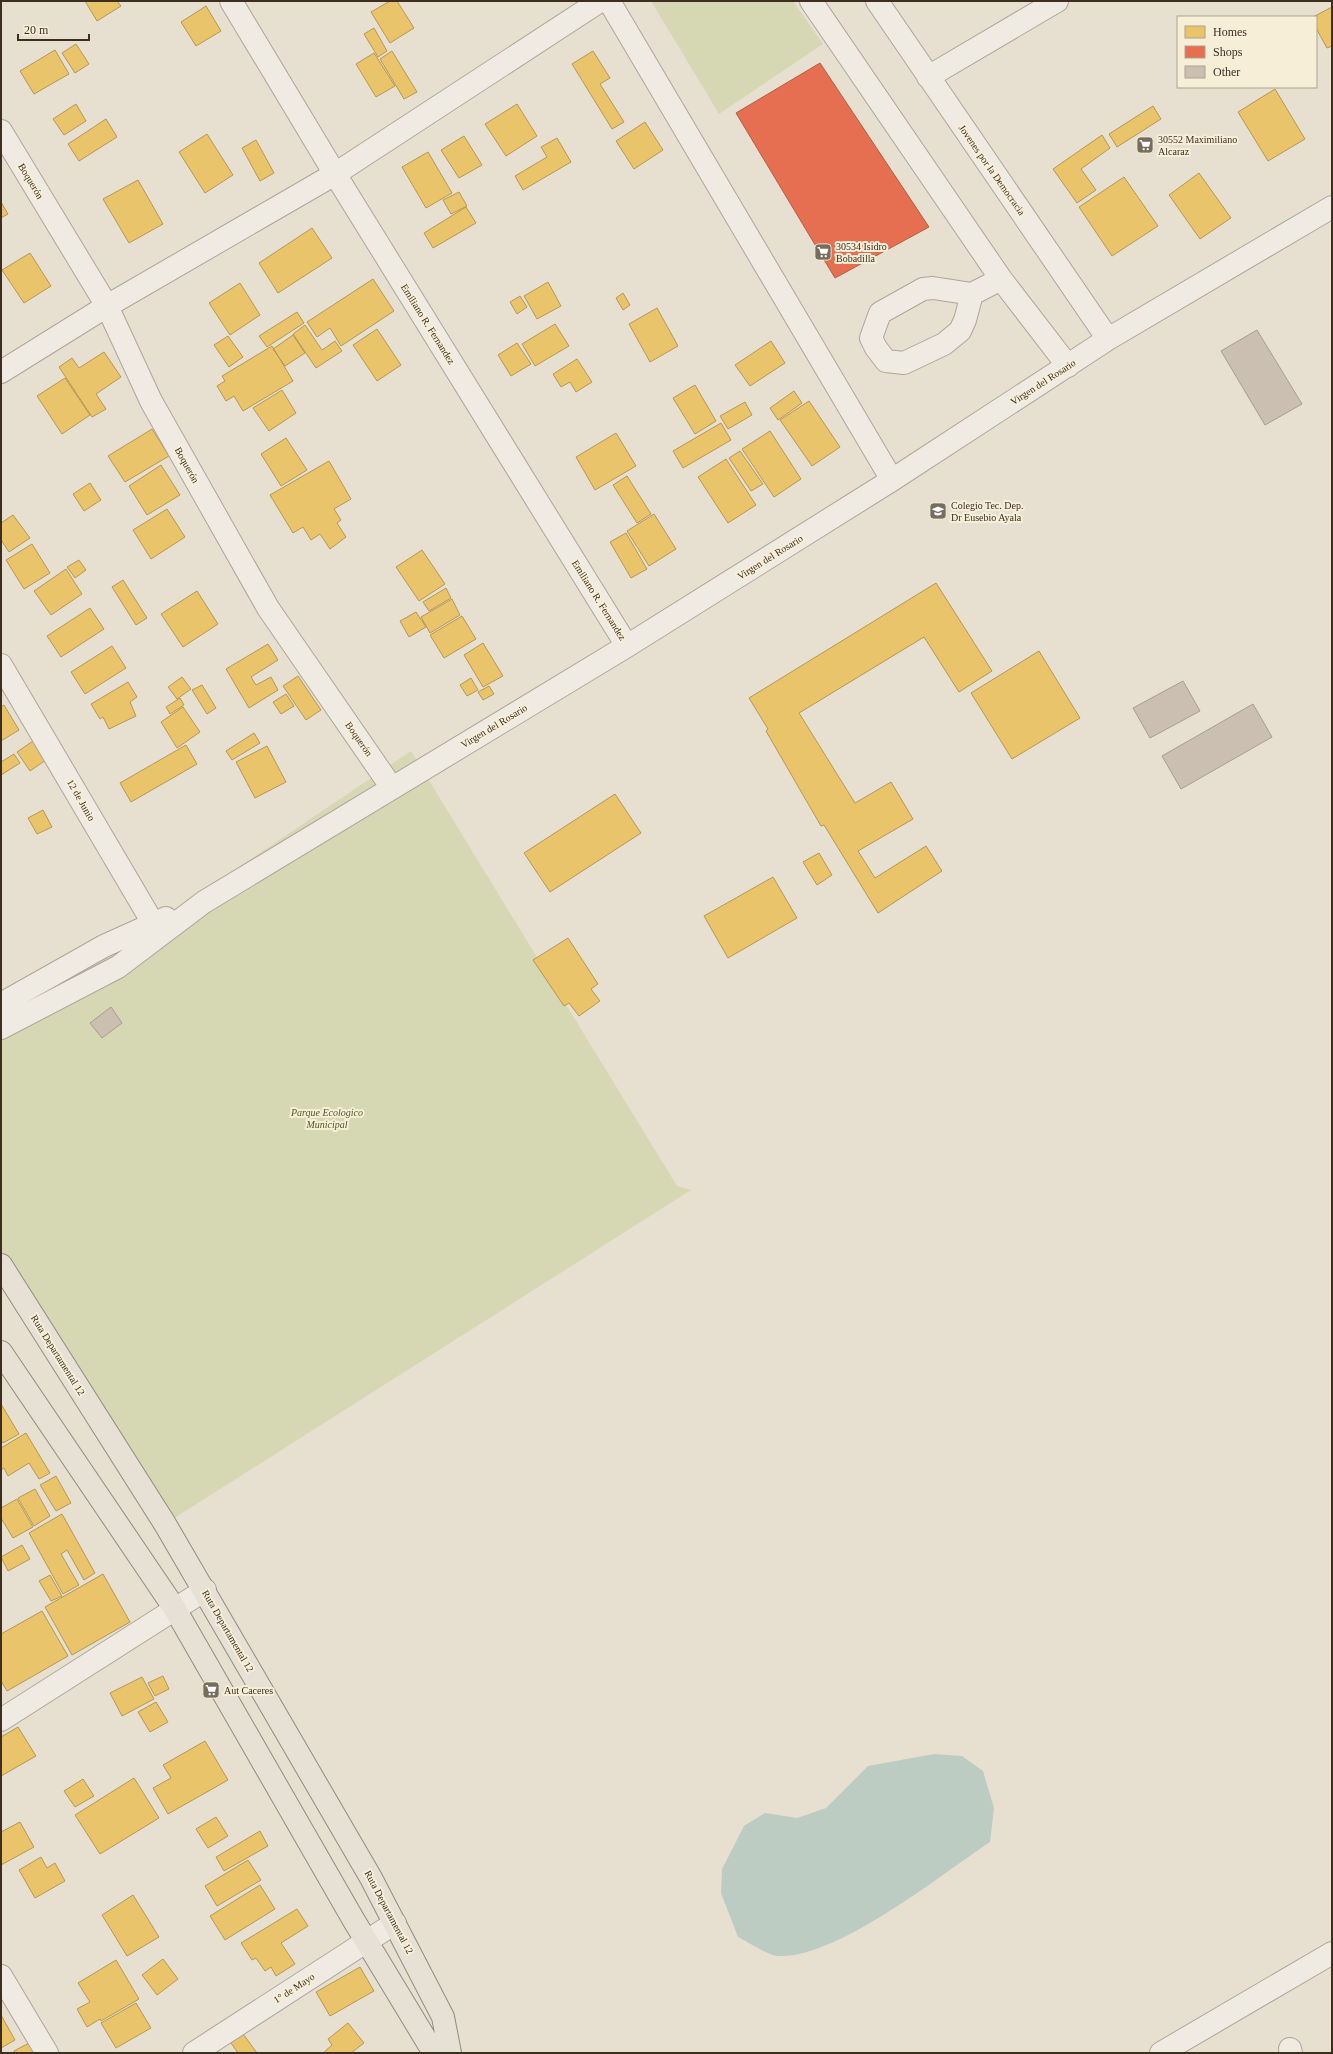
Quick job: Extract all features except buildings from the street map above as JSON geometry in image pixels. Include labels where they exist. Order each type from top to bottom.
[{"type":"main road","name":"Ruta Departamental 12","points":[[1,1265],[165,1524],[205,1590],[368,1872],[443,2017],[450,2053]]},
{"type":"main road","points":[[1,1352],[175,1610],[366,1941],[434,2053]]},
{"type":"street","name":"Emiliano R. Fernandez","points":[[231,1],[335,174],[627,646]]},
{"type":"street","points":[[1,372],[107,306],[335,174],[600,1]]},
{"type":"street","points":[[609,1],[892,480]]},
{"type":"street","points":[[811,1],[1001,279],[1068,366]]},
{"type":"street","name":"Jovenes por la Democracia","points":[[877,1],[1108,339]]},
{"type":"street","points":[[928,77],[1057,1]]},
{"type":"street","name":"Boquerón","points":[[1,131],[107,306],[151,401],[268,608],[392,788]]},
{"type":"street","name":"Virgen del Rosario","points":[[157,930],[627,646],[892,480],[1108,339],[1332,207]]},
{"type":"street","points":[[972,294],[1001,279]]},
{"type":"street","name":"12 de Junio","points":[[1,665],[157,930]]},
{"type":"street","points":[[1,1004],[104,946],[157,930]]},
{"type":"street","points":[[1,1028],[118,967],[157,930]]},
{"type":"street","points":[[1,1720],[205,1590]]},
{"type":"street","name":"1° de Mayo","points":[[194,2053],[395,1923]]},
{"type":"street","points":[[1161,2053],[1332,1953]]},
{"type":"street","points":[[1,1976],[47,2053]]},
{"type":"green space","points":[[651,1],[793,1],[823,44],[719,114]]},
{"type":"green space","name":"Parque Ecologico Municipal","points":[[411,751],[677,1186],[691,1190],[165,1524],[1,1265],[1,1028]]},
{"type":"shaded area","points":[[934,1754],[962,1756],[983,1771],[994,1808],[990,1842],[888,1912],[858,1930],[829,1944],[802,1953],[779,1956],[764,1951],[738,1937],[721,1893],[722,1869],[744,1826],[765,1813],[797,1818],[826,1808],[868,1766]]},
{"type":"place","name":"30552 Maximiliano Alcaraz","points":[[1145,145]]},
{"type":"place","name":"30534 Isidro Bobadilla","points":[[823,252]]},
{"type":"place","name":"Colegio Tec. Dep. Dr Eusebio Ayala","points":[[938,511]]},
{"type":"place","name":"Aut Caceres","points":[[211,1690]]}]
